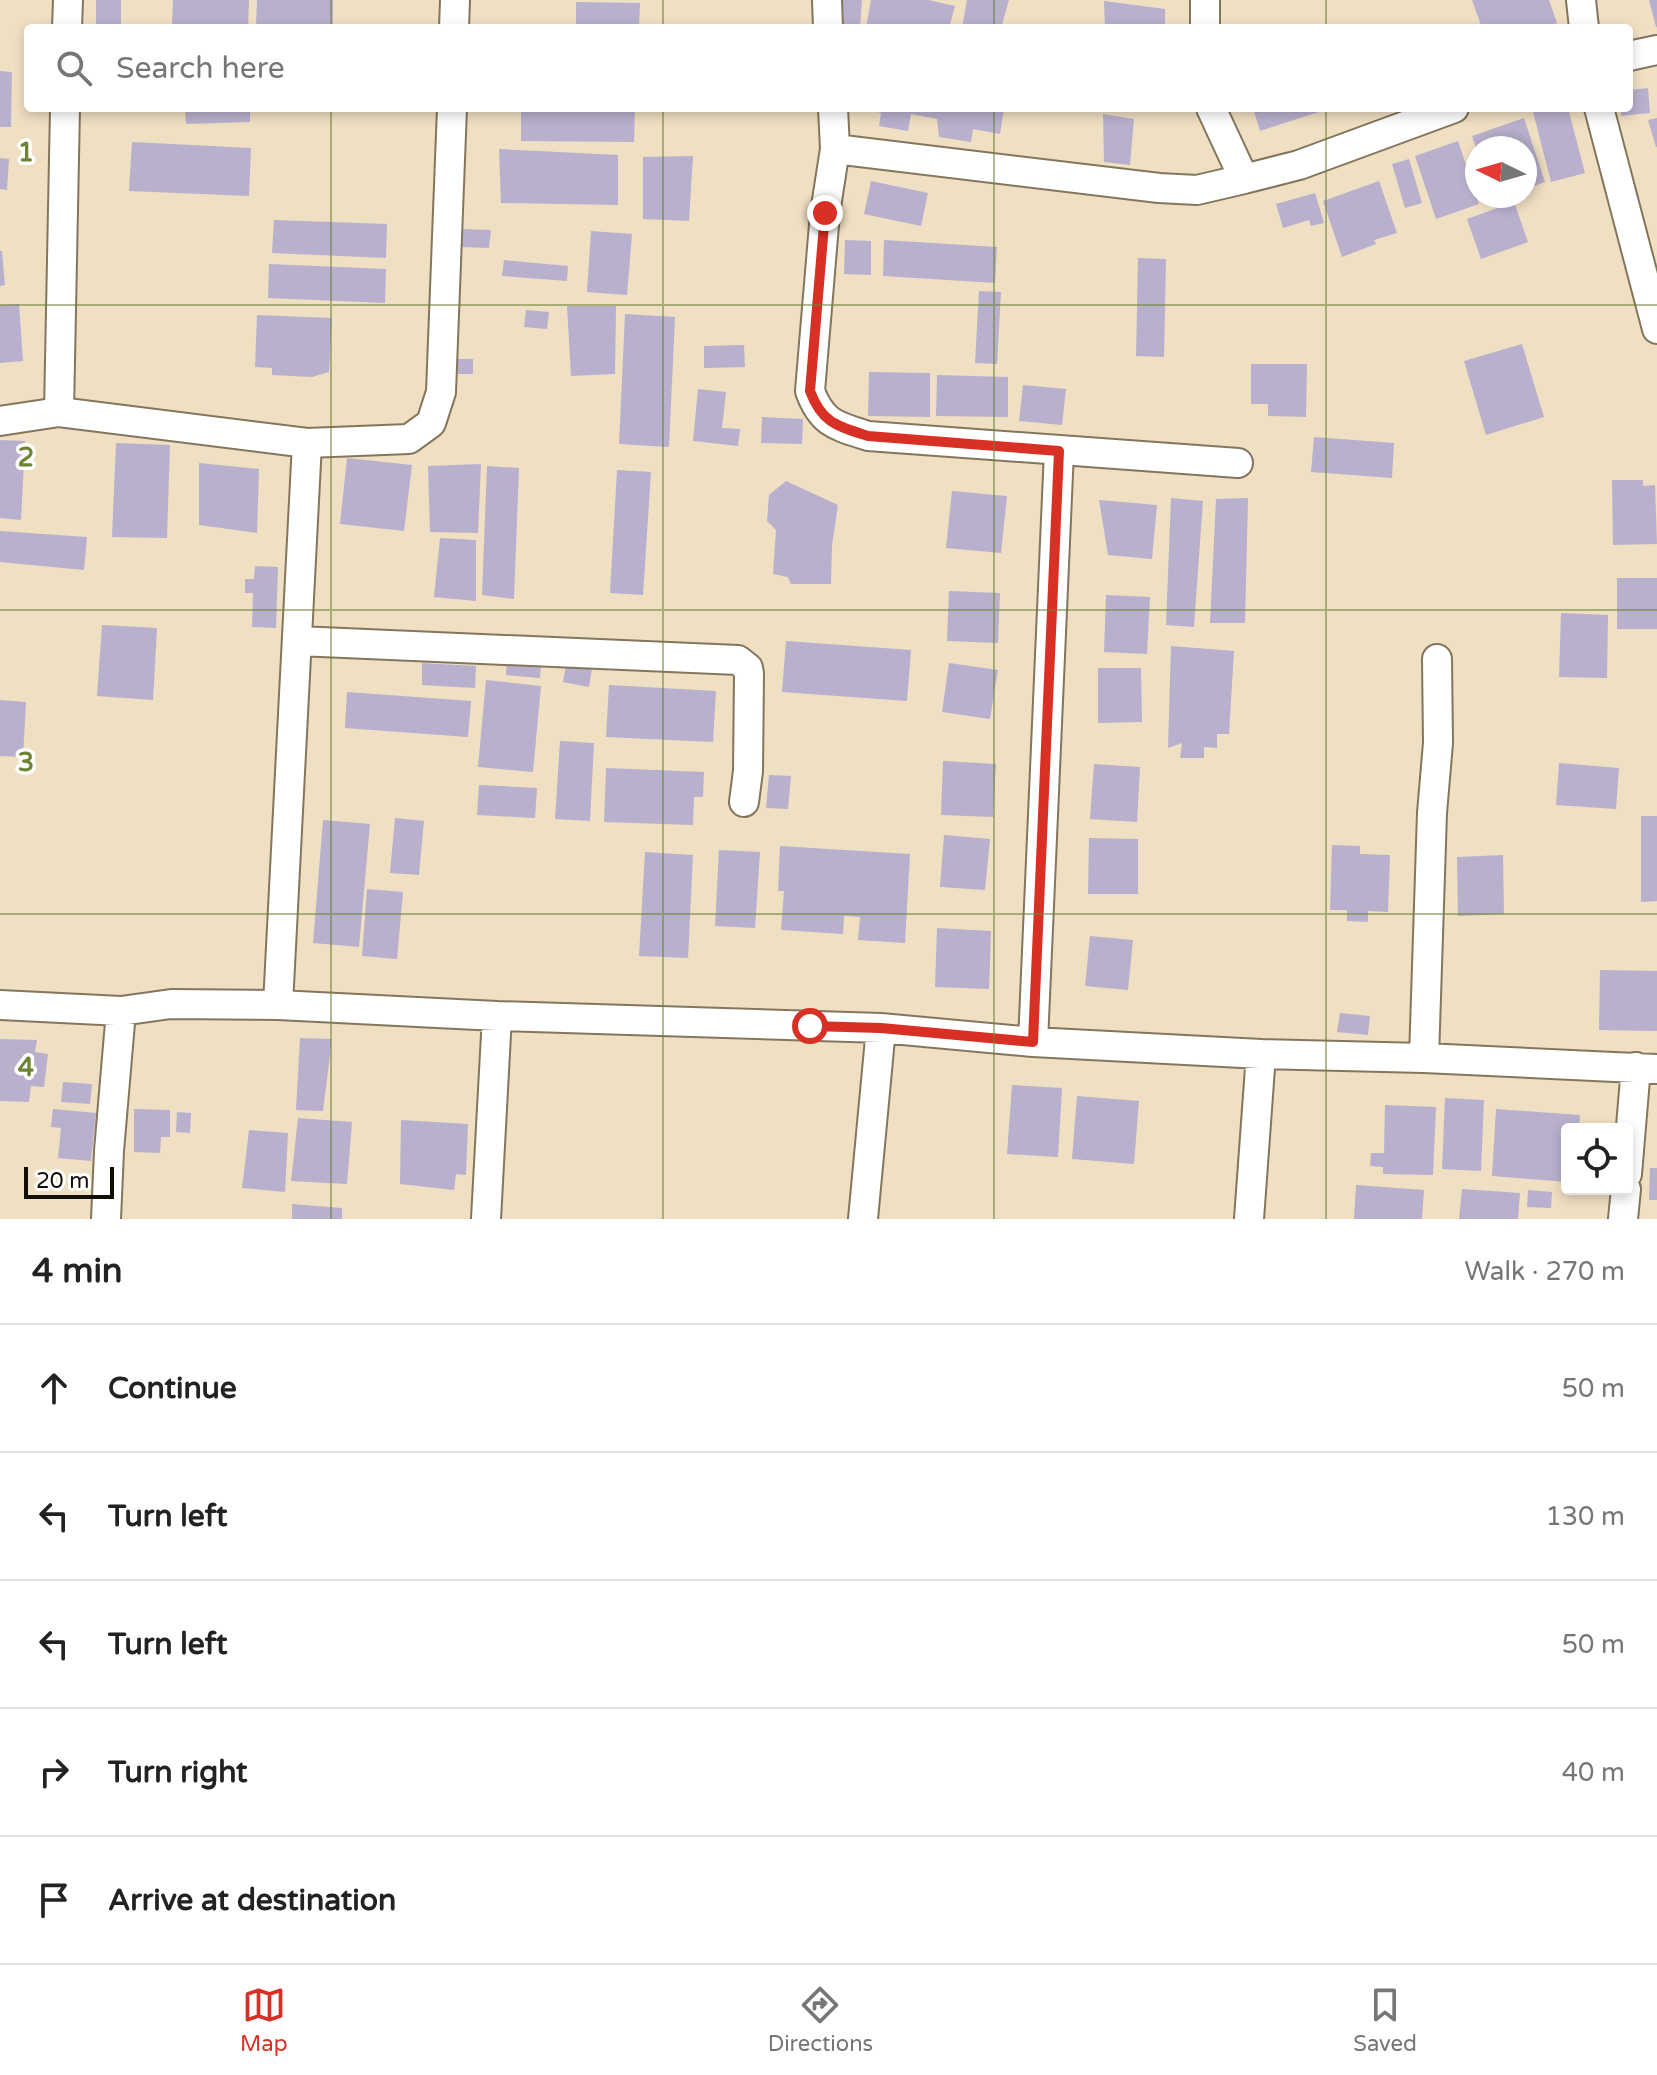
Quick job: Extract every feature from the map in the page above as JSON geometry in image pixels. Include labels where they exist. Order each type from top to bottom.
[{"type":"street","points":[[67,24],[68,0]]},
{"type":"street","points":[[454,24],[455,0]]},
{"type":"street","points":[[827,0],[828,24]]},
{"type":"street","points":[[1205,0],[1205,24]]},
{"type":"street","points":[[1581,0],[1584,24]]},
{"type":"street","points":[[1633,55],[1657,50]]},
{"type":"street","points":[[59,412],[65,112]]},
{"type":"street","points":[[0,421],[59,412],[307,443],[409,439],[431,423],[441,392],[452,112]]},
{"type":"street","points":[[833,112],[835,149],[825,213],[810,391],[817,410],[839,427],[868,436],[1238,463]]},
{"type":"street","points":[[1213,112],[1244,179]]},
{"type":"street","points":[[835,149],[1197,190],[1299,165],[1443,112]]},
{"type":"street","points":[[1600,112],[1657,329]]},
{"type":"street","points":[[278,1005],[307,443]]},
{"type":"street","points":[[1033,1042],[1059,451]]},
{"type":"street","points":[[298,641],[738,660],[748,668],[749,674],[748,771],[744,802]]},
{"type":"street","points":[[1424,1058],[1432,813],[1438,743],[1437,659]]},
{"type":"street","points":[[0,1005],[121,1011],[171,1004],[278,1005],[497,1016],[881,1028],[1033,1042],[1261,1054],[1647,1068],[1633,1142]]},
{"type":"street","points":[[106,1219],[121,1011]]},
{"type":"street","points":[[486,1219],[497,1016]]},
{"type":"street","points":[[863,1219],[881,1028]]},
{"type":"street","points":[[1249,1219],[1261,1054]]},
{"type":"street","points":[[1623,1219],[1625,1195]]},
{"type":"building","points":[[96,0],[121,0],[121,24],[96,24]]},
{"type":"building","points":[[173,0],[249,0],[248,24],[172,24]]},
{"type":"building","points":[[257,0],[333,0],[333,24],[256,24]]},
{"type":"building","points":[[842,0],[862,0],[860,24],[840,24]]},
{"type":"building","points":[[871,0],[928,0],[955,6],[950,24],[867,24]]},
{"type":"building","points":[[967,0],[1009,0],[1002,24],[963,24]]},
{"type":"building","points":[[1472,0],[1549,0],[1557,23],[1554,24],[1481,24]]},
{"type":"building","points":[[1649,0],[1657,0],[1657,27],[1656,27]]},
{"type":"building","points":[[1104,1],[1165,9],[1165,24],[1105,24]]},
{"type":"building","points":[[576,2],[640,3],[639,24],[576,24]]},
{"type":"building","points":[[0,71],[12,72],[11,127],[0,127]]},
{"type":"building","points":[[1648,88],[1650,113],[1621,116],[1621,112],[1633,112],[1633,90]]},
{"type":"building","points":[[185,112],[250,112],[250,122],[186,124]]},
{"type":"building","points":[[521,112],[635,112],[634,142],[521,141]]},
{"type":"building","points":[[877,112],[1003,112],[1000,134],[973,129],[971,142],[939,137],[937,119],[911,114],[908,131],[879,126],[881,113]]},
{"type":"building","points":[[1254,112],[1319,112],[1260,131]]},
{"type":"building","points":[[1533,112],[1569,112],[1585,173],[1551,182]]},
{"type":"building","points":[[1103,114],[1134,119],[1130,165],[1104,162]]},
{"type":"building","points":[[1524,118],[1530,136],[1472,136]]},
{"type":"building","points":[[1657,118],[1657,147],[1656,147],[1648,120]]},
{"type":"building","points":[[1458,141],[1465,162],[1465,208],[1468,208],[1436,219],[1415,156]]},
{"type":"building","points":[[132,142],[251,148],[249,196],[129,191]]},
{"type":"building","points":[[499,149],[618,155],[618,205],[501,203]]},
{"type":"building","points":[[693,156],[689,221],[643,219],[643,157]]},
{"type":"building","points":[[0,158],[9,159],[7,190],[0,189]]},
{"type":"building","points":[[1537,158],[1545,182],[1537,185]]},
{"type":"building","points":[[1409,159],[1422,203],[1405,208],[1392,164]]},
{"type":"building","points":[[871,181],[928,193],[921,226],[864,214]]},
{"type":"building","points":[[1379,181],[1397,233],[1374,240],[1376,244],[1342,257],[1323,201]]},
{"type":"building","points":[[1315,193],[1324,223],[1311,226],[1309,220],[1283,228],[1276,204]]},
{"type":"building","points":[[1497,208],[1516,208],[1528,242],[1481,259],[1467,219]]},
{"type":"building","points":[[274,220],[387,224],[386,258],[272,253]]},
{"type":"building","points":[[462,229],[491,230],[489,248],[461,247]]},
{"type":"building","points":[[591,231],[632,234],[627,295],[587,292]]},
{"type":"building","points":[[845,240],[871,241],[871,275],[844,274]]},
{"type":"building","points":[[884,240],[997,247],[995,283],[883,276]]},
{"type":"building","points":[[0,251],[5,285],[0,286]]},
{"type":"building","points":[[1138,258],[1166,259],[1164,357],[1136,356]]},
{"type":"building","points":[[504,260],[568,266],[567,281],[502,276]]},
{"type":"building","points":[[269,264],[386,269],[385,303],[268,298]]},
{"type":"building","points":[[979,291],[1001,292],[997,364],[975,363]]},
{"type":"building","points":[[19,304],[23,361],[0,363],[0,305]]},
{"type":"building","points":[[567,306],[616,306],[615,374],[571,376]]},
{"type":"building","points":[[526,310],[549,312],[547,329],[524,327]]},
{"type":"building","points":[[625,314],[675,317],[669,447],[619,444]]},
{"type":"building","points":[[257,315],[332,318],[329,372],[312,377],[272,375],[272,368],[255,367]]},
{"type":"building","points":[[1522,344],[1544,417],[1486,435],[1464,361]]},
{"type":"building","points":[[744,345],[745,367],[704,368],[704,346]]},
{"type":"building","points":[[454,359],[473,359],[473,374],[454,374]]},
{"type":"building","points":[[1251,364],[1307,364],[1306,417],[1268,416],[1268,404],[1251,404]]},
{"type":"building","points":[[869,372],[930,373],[930,417],[868,416]]},
{"type":"building","points":[[937,375],[1008,377],[1008,417],[936,416]]},
{"type":"building","points":[[1023,385],[1066,389],[1062,425],[1019,421]]},
{"type":"building","points":[[698,389],[726,392],[722,428],[740,429],[738,446],[693,441]]},
{"type":"building","points":[[762,417],[803,419],[802,444],[761,443]]},
{"type":"building","points":[[1314,437],[1394,443],[1392,478],[1311,472]]},
{"type":"building","points":[[0,440],[25,441],[21,520],[0,518]]},
{"type":"building","points":[[116,443],[170,445],[167,538],[112,537]]},
{"type":"building","points":[[347,458],[412,465],[404,531],[340,524]]},
{"type":"building","points":[[199,463],[259,469],[257,533],[199,525]]},
{"type":"building","points":[[481,464],[478,533],[430,532],[428,466]]},
{"type":"building","points":[[487,466],[519,468],[514,599],[482,595]]},
{"type":"building","points":[[617,470],[651,472],[643,595],[610,593]]},
{"type":"building","points":[[1612,480],[1643,480],[1643,486],[1655,485],[1657,544],[1613,545]]},
{"type":"building","points":[[786,481],[838,505],[832,545],[831,584],[791,584],[788,577],[773,574],[776,530],[767,521],[769,495]]},
{"type":"building","points":[[952,491],[1007,496],[1001,553],[946,548]]},
{"type":"building","points":[[1171,498],[1203,501],[1194,627],[1166,625]]},
{"type":"building","points":[[1248,498],[1245,623],[1210,623],[1216,499]]},
{"type":"building","points":[[1099,500],[1157,505],[1152,559],[1108,555]]},
{"type":"building","points":[[0,531],[87,537],[84,570],[0,562]]},
{"type":"building","points":[[440,538],[476,540],[476,601],[434,597]]},
{"type":"building","points":[[255,566],[278,567],[276,628],[252,627],[253,593],[245,593],[245,579],[254,579]]},
{"type":"building","points":[[1617,578],[1657,578],[1657,629],[1617,629]]},
{"type":"building","points":[[949,591],[1000,593],[998,643],[947,641]]},
{"type":"building","points":[[1106,595],[1150,597],[1147,654],[1104,652]]},
{"type":"building","points":[[1561,613],[1608,615],[1607,678],[1559,677]]},
{"type":"building","points":[[102,625],[157,628],[153,700],[97,696]]},
{"type":"building","points":[[786,641],[911,650],[907,701],[782,692]]},
{"type":"building","points":[[1171,646],[1234,651],[1229,734],[1217,734],[1217,748],[1204,747],[1204,758],[1180,758],[1182,743],[1168,748]]},
{"type":"building","points":[[507,661],[541,664],[540,678],[506,675]]},
{"type":"building","points":[[422,663],[476,666],[475,688],[422,685]]},
{"type":"building","points":[[949,663],[998,670],[990,719],[942,712]]},
{"type":"building","points":[[566,665],[592,668],[589,687],[563,682]]},
{"type":"building","points":[[1098,668],[1141,668],[1142,722],[1098,723]]},
{"type":"building","points":[[486,680],[541,686],[533,772],[478,767]]},
{"type":"building","points":[[609,685],[716,691],[713,742],[606,737]]},
{"type":"building","points":[[347,692],[471,701],[468,737],[345,728]]},
{"type":"building","points":[[0,700],[26,702],[23,757],[0,756]]},
{"type":"building","points":[[560,741],[594,743],[590,821],[555,819]]},
{"type":"building","points":[[943,761],[996,764],[993,817],[941,815]]},
{"type":"building","points":[[1559,763],[1619,768],[1616,809],[1556,805]]},
{"type":"building","points":[[1094,764],[1140,767],[1137,822],[1090,819]]},
{"type":"building","points":[[606,768],[704,772],[703,797],[694,797],[693,825],[604,822]]},
{"type":"building","points":[[769,775],[791,776],[788,809],[766,808]]},
{"type":"building","points":[[479,785],[537,788],[535,818],[477,815]]},
{"type":"building","points":[[1641,816],[1657,816],[1657,901],[1641,902]]},
{"type":"building","points":[[395,818],[424,821],[419,875],[390,873]]},
{"type":"building","points":[[323,820],[370,824],[359,947],[313,943]]},
{"type":"building","points":[[944,835],[990,839],[985,890],[940,887]]},
{"type":"building","points":[[1089,838],[1138,839],[1138,894],[1088,894]]},
{"type":"building","points":[[1332,845],[1360,846],[1360,854],[1390,855],[1388,912],[1368,911],[1368,922],[1347,921],[1347,910],[1330,910]]},
{"type":"building","points":[[780,846],[910,854],[905,943],[858,940],[860,917],[844,916],[843,934],[781,930],[784,891],[778,891]]},
{"type":"building","points":[[719,850],[760,852],[755,928],[715,926]]},
{"type":"building","points":[[645,852],[693,855],[688,958],[639,956]]},
{"type":"building","points":[[1503,855],[1504,914],[1458,916],[1457,857]]},
{"type":"building","points":[[367,889],[403,892],[397,959],[362,956]]},
{"type":"building","points":[[937,928],[991,931],[989,989],[935,987]]},
{"type":"building","points":[[1090,936],[1133,940],[1128,990],[1085,986]]},
{"type":"building","points":[[1600,970],[1657,971],[1657,1031],[1599,1030]]},
{"type":"building","points":[[1340,1013],[1370,1016],[1368,1035],[1337,1032]]},
{"type":"building","points":[[300,1038],[332,1039],[323,1111],[296,1110]]},
{"type":"building","points":[[0,1039],[37,1040],[35,1052],[48,1054],[44,1087],[31,1086],[29,1102],[0,1101]]},
{"type":"building","points":[[63,1082],[92,1084],[90,1104],[61,1102]]},
{"type":"building","points":[[1012,1085],[1062,1088],[1058,1157],[1007,1154]]},
{"type":"building","points":[[1077,1096],[1139,1101],[1134,1164],[1072,1159]]},
{"type":"building","points":[[1445,1098],[1484,1100],[1481,1171],[1442,1169]]},
{"type":"building","points":[[1385,1105],[1436,1107],[1433,1175],[1383,1174],[1383,1167],[1370,1166],[1371,1153],[1384,1153]]},
{"type":"building","points":[[53,1109],[96,1113],[91,1161],[58,1158],[61,1128],[51,1127]]},
{"type":"building","points":[[134,1109],[170,1110],[170,1137],[161,1137],[160,1153],[134,1152]]},
{"type":"building","points":[[1496,1109],[1580,1115],[1579,1123],[1561,1123],[1561,1182],[1492,1176]]},
{"type":"building","points":[[177,1112],[191,1113],[190,1133],[176,1132]]},
{"type":"building","points":[[298,1118],[352,1122],[347,1184],[291,1181]]},
{"type":"building","points":[[401,1120],[468,1124],[466,1175],[456,1174],[454,1190],[400,1184]]},
{"type":"building","points":[[249,1130],[288,1133],[285,1192],[242,1188]]},
{"type":"building","points":[[1650,1168],[1657,1168],[1657,1200],[1649,1200]]},
{"type":"building","points":[[1356,1185],[1424,1190],[1422,1219],[1354,1219]]},
{"type":"building","points":[[1462,1189],[1520,1193],[1518,1219],[1459,1219]]},
{"type":"building","points":[[1528,1190],[1552,1192],[1551,1208],[1527,1207]]},
{"type":"building","points":[[292,1204],[342,1208],[342,1219],[292,1219]]},
{"type":"route","points":[[810,1026],[881,1028],[1033,1042],[1059,451],[868,436],[839,427],[817,410],[810,391],[825,213]]}]
